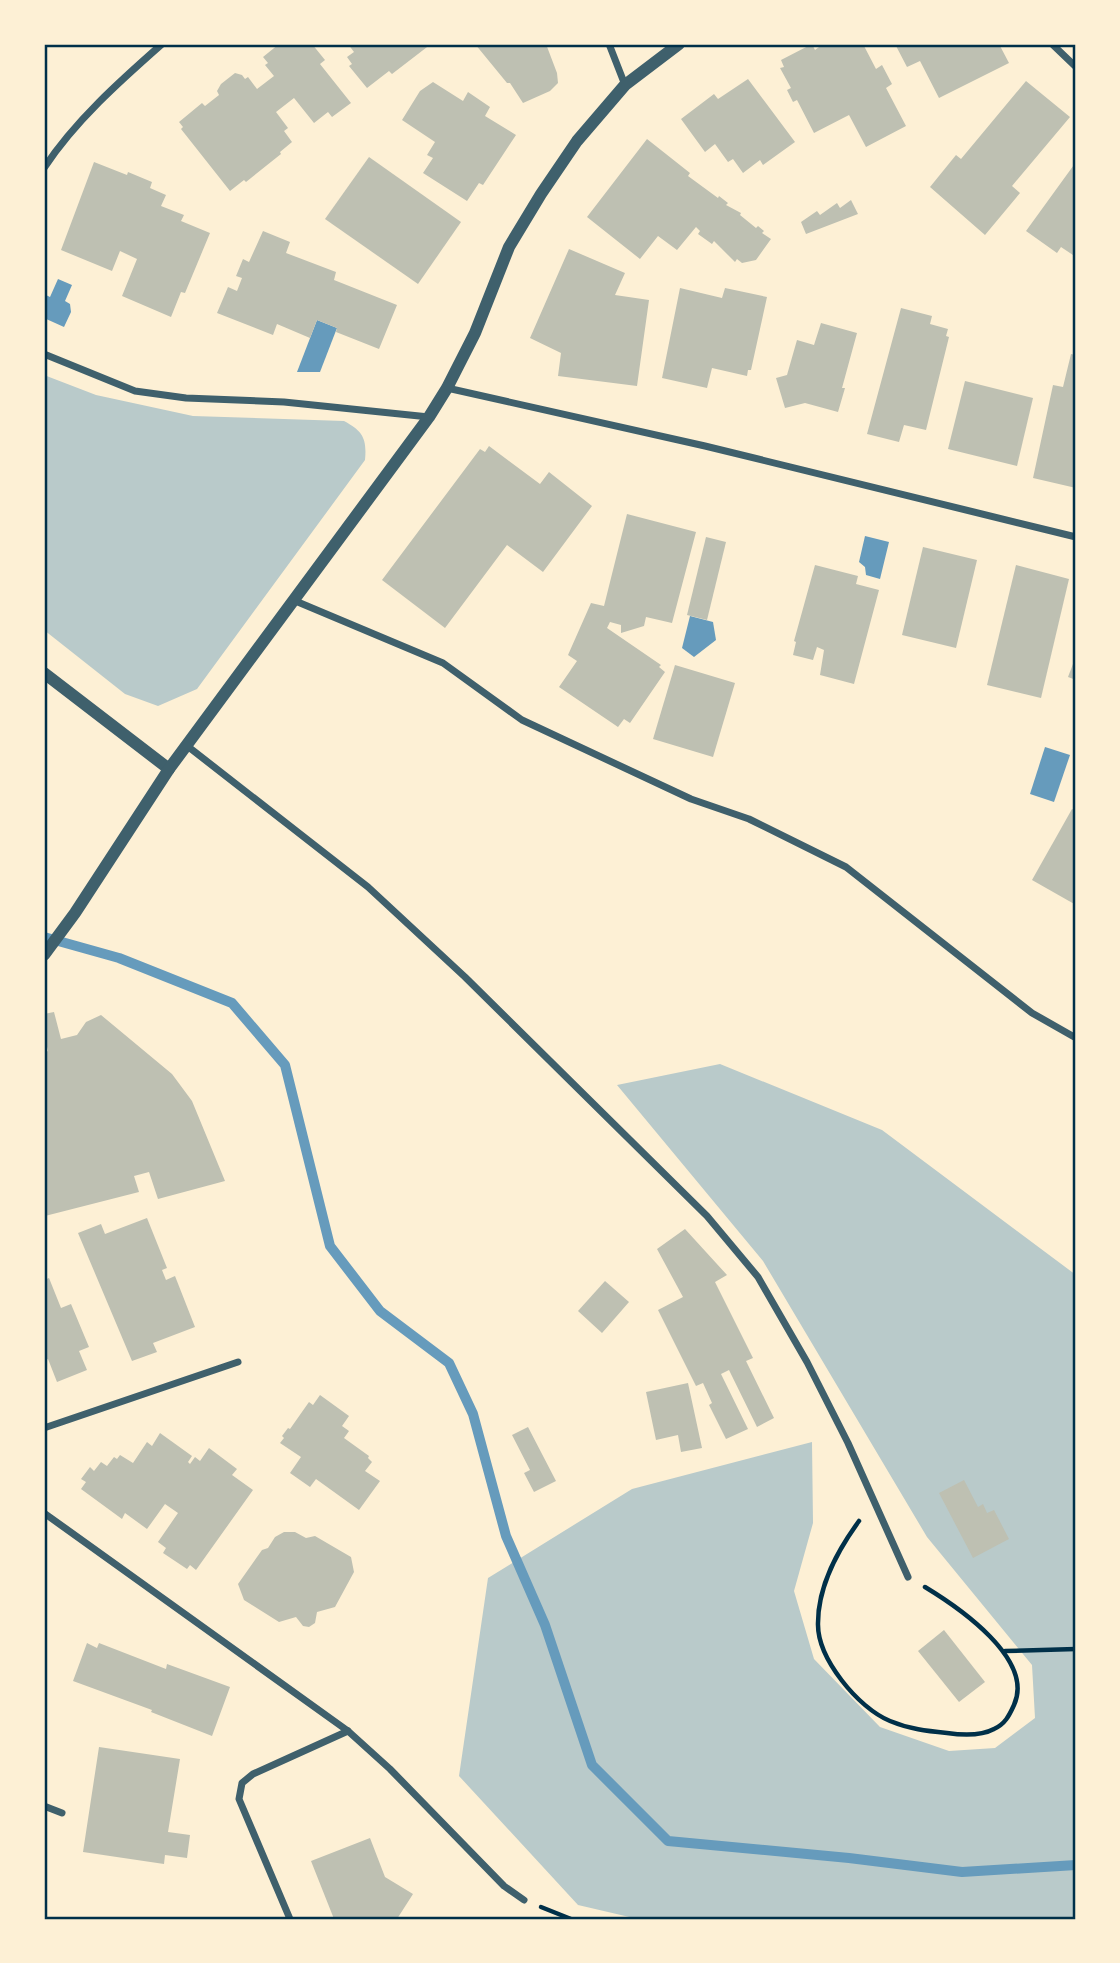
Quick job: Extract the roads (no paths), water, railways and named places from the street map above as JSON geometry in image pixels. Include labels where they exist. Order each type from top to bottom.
[{"type":"street","points":[[44,168],[97,106],[162,44]]},
{"type":"street","points":[[609,44],[625,85]]},
{"type":"street","points":[[44,955],[75,913],[186,745],[429,417],[475,333],[509,247],[577,141],[625,85],[679,44]]},
{"type":"street","points":[[1052,44],[1076,66]]},
{"type":"street","points":[[44,354],[135,391],[186,398],[284,402],[429,417]]},
{"type":"street","points":[[447,388],[705,446],[1076,537]]},
{"type":"street","points":[[292,599],[443,663],[534,726],[691,799],[749,819],[846,867],[1032,1013],[1076,1038]]},
{"type":"street","points":[[44,673],[169,769]]},
{"type":"street","points":[[186,745],[368,887],[465,977],[707,1216],[758,1277],[807,1362],[908,1577]]},
{"type":"street","points":[[44,1428],[239,1362]]},
{"type":"street","points":[[44,1513],[348,1731],[390,1769],[504,1886],[524,1900]]},
{"type":"street","points":[[290,1919],[239,1800],[242,1783],[253,1774],[348,1731]]},
{"type":"street","points":[[44,1807],[62,1813]]},
{"type":"water","points":[[58,279],[72,285],[65,301],[70,304],[71,312],[64,327],[44,318],[44,294],[50,297]]},
{"type":"water","points":[[317,320],[337,328],[320,372],[297,372]]},
{"type":"water","points":[[865,536],[889,542],[880,579],[866,575],[865,567],[859,562]]},
{"type":"water","points":[[690,616],[713,622],[716,640],[694,657],[682,648]]},
{"type":"water","points":[[1045,747],[1070,755],[1054,802],[1030,794]]},
{"type":"waterway","points":[[44,937],[119,958],[232,1003],[285,1065],[330,1246],[380,1311],[449,1363],[473,1414],[506,1536],[545,1625],[592,1765],[668,1841],[962,1872],[1076,1865]]}]
